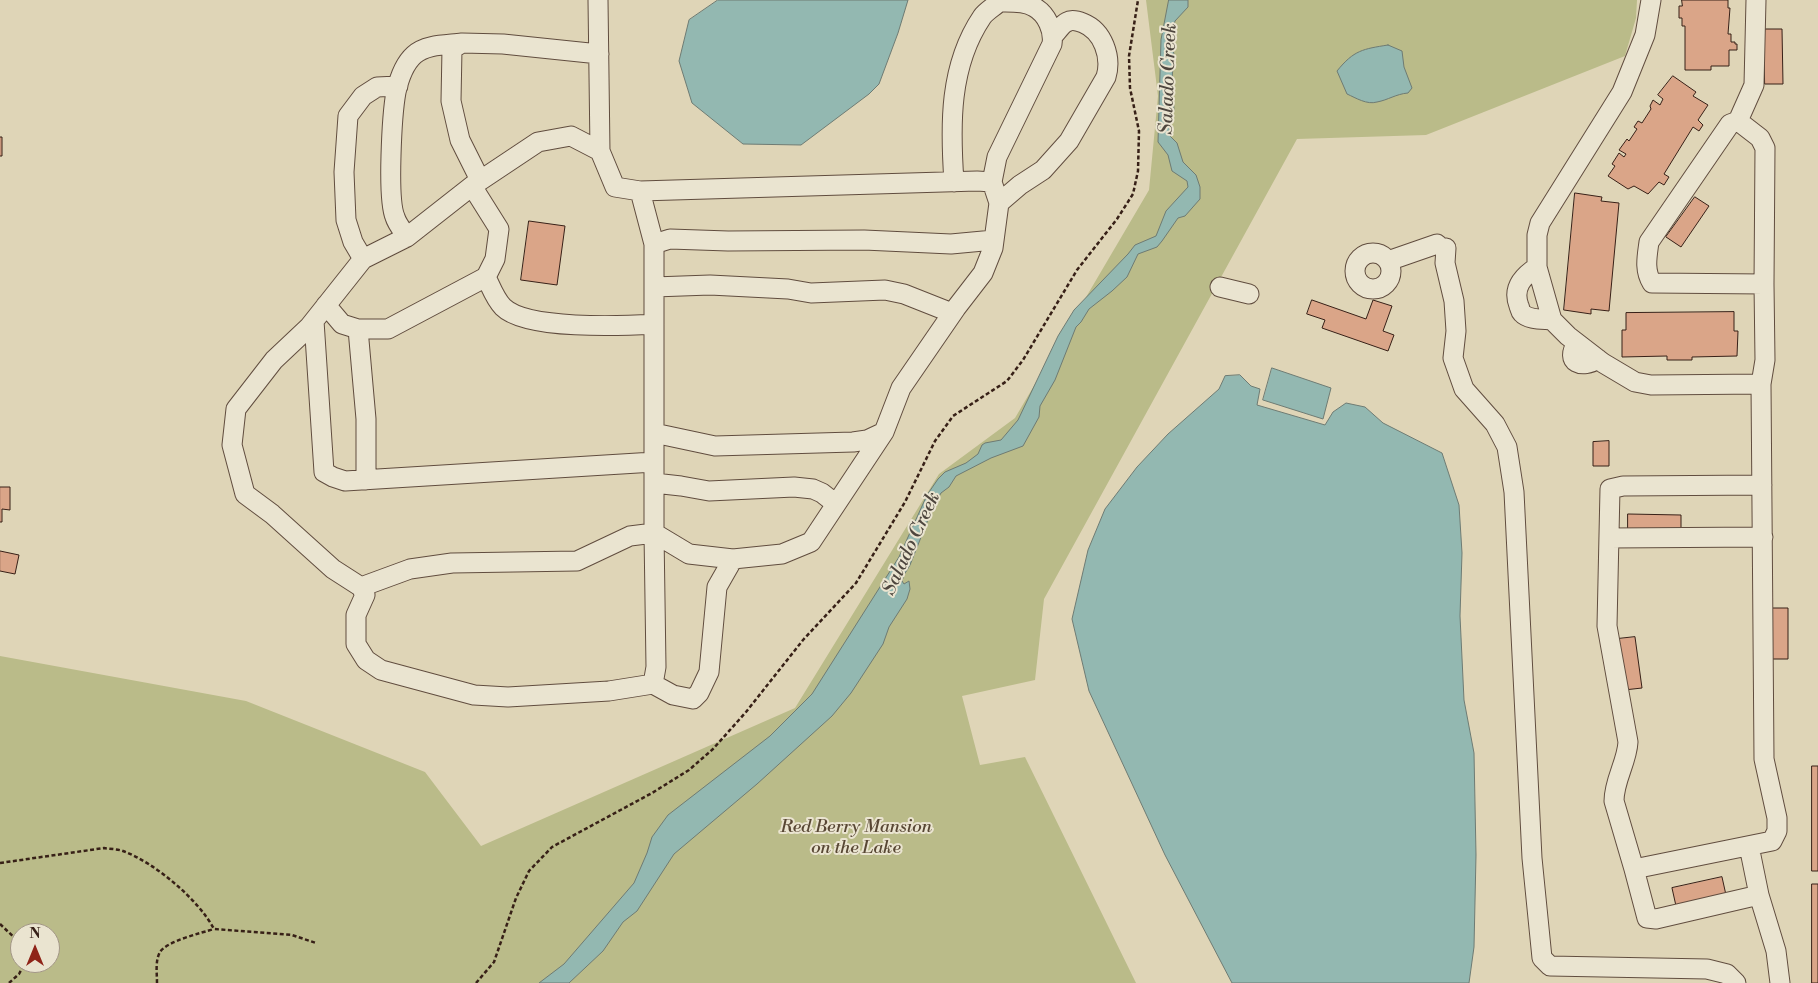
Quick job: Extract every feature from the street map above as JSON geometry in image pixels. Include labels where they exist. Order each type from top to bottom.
[{"type":"lane","points":[[598,0],[600,151],[615,186],[640,191],[992,182]]},
{"type":"lane","points":[[1651,0],[1645,35],[1622,92],[1540,223],[1537,236],[1537,267],[1552,320],[1598,359],[1635,382],[1651,385],[1761,384]]},
{"type":"lane","points":[[1756,0],[1754,84],[1738,121],[1730,124],[1649,242],[1646,274],[1652,282],[1764,284]]},
{"type":"lane","points":[[361,587],[410,569],[452,563],[577,561],[630,536],[654,533],[689,554],[733,559],[782,554],[811,542],[884,432],[901,388],[952,313],[983,273],[993,248],[999,203],[992,182],[997,157],[1052,44],[1053,36],[1046,18],[1034,7],[1016,2],[1000,2],[983,16],[960,60],[954,96],[951,141],[954,182]]},
{"type":"lane","points":[[999,203],[1020,185],[1043,170],[1056,156],[1068,141],[1106,77],[1109,67],[1106,48],[1097,32],[1089,25],[1077,20],[1067,22],[1053,36]]},
{"type":"lane","points":[[407,237],[395,217],[392,202],[393,120],[398,86],[408,61],[416,53],[440,45],[462,43],[502,44],[599,54]]},
{"type":"lane","points":[[326,305],[342,324],[358,329],[388,329],[486,277],[495,258],[499,229],[476,183],[460,140],[450,101],[452,49],[462,43]]},
{"type":"lane","points":[[363,258],[352,242],[346,220],[344,172],[348,116],[363,96],[377,87],[398,86]]},
{"type":"lane","points":[[1634,870],[1772,841],[1777,831],[1777,818],[1764,759],[1761,384],[1766,360],[1764,284],[1766,148],[1760,138],[1738,121]]},
{"type":"lane","points":[[600,151],[571,136],[538,142],[476,183],[407,237],[363,258],[314,321],[274,360],[236,409],[232,445],[245,494],[272,514],[333,570],[361,587],[365,595],[356,615],[356,644],[366,660],[381,670],[474,696],[508,697],[609,691],[653,684],[673,695],[693,699],[699,693],[709,672],[717,587],[733,559]]},
{"type":"lane","points":[[640,191],[654,244],[656,667],[653,684]]},
{"type":"lane","points":[[654,244],[670,239],[728,241],[864,240],[951,244],[994,240]]},
{"type":"lane","points":[[1388,261],[1442,246],[1454,301],[1456,331],[1453,358],[1464,389],[1495,424],[1507,447],[1514,492],[1532,858],[1542,958],[1550,966],[1707,969],[1727,974],[1736,983]]},
{"type":"lane","points":[[1537,267],[1526,274],[1516,289],[1517,302],[1522,314],[1530,318],[1552,320]]},
{"type":"lane","points":[[486,277],[504,308],[517,315],[549,324],[613,326],[654,324]]},
{"type":"lane","points":[[654,287],[710,285],[811,292],[885,290],[904,294],[952,313]]},
{"type":"lane","points":[[1220,287],[1249,294]]},
{"type":"lane","points":[[314,321],[324,472],[333,477],[345,481],[654,462]]},
{"type":"lane","points":[[358,329],[366,419],[366,480]]},
{"type":"lane","points":[[654,432],[715,446],[853,442],[867,440],[884,432]]},
{"type":"lane","points":[[654,483],[708,491],[780,488],[813,489],[822,493],[836,504]]},
{"type":"lane","points":[[1759,895],[1656,919],[1647,918],[1614,801],[1614,790],[1628,752],[1628,742],[1607,626],[1610,489],[1623,486],[1762,485]]},
{"type":"lane","points":[[1609,538],[1763,537]]},
{"type":"lane","points":[[1749,846],[1759,895],[1776,951],[1780,983]]},
{"type":"path","points":[[476,983],[494,962],[516,898],[528,871],[552,847],[652,793],[689,770],[713,749],[746,712],[803,640],[856,583],[905,502],[935,441],[954,416],[1007,381],[1023,360],[1077,270],[1117,219],[1133,194],[1138,171],[1139,131],[1130,88],[1129,56],[1138,0]]},
{"type":"path","points":[[0,863],[104,848],[121,850],[137,857],[164,875],[206,914],[214,929]]},
{"type":"path","points":[[0,924],[10,932]]},
{"type":"path","points":[[156,983],[157,962],[161,951],[168,945],[214,929],[292,935],[316,943]]},
{"type":"path","points":[[9,983],[20,973]]},
{"type":"green space","name":"Red Berry Mansion on the Lake","points":[[1146,0],[1637,0],[1636,18],[1625,56],[1426,135],[1297,139],[1044,599],[1035,680],[962,696],[980,765],[1025,757],[1136,983],[0,983],[0,656],[246,701],[425,772],[481,846],[795,708],[939,474],[1015,418],[1149,190],[1158,96]]},
{"type":"water","points":[[718,0],[908,0],[879,84],[869,94],[801,145],[743,144],[692,103],[679,61],[689,20]]},
{"type":"water","name":"Salado Creek","points":[[1169,0],[1188,0],[1188,7],[1175,21],[1171,36],[1174,55],[1172,79],[1174,110],[1170,120],[1169,135],[1177,143],[1183,162],[1196,175],[1200,187],[1200,199],[1185,216],[1178,218],[1157,247],[1138,254],[1127,277],[1089,309],[1076,327],[1055,380],[1040,406],[1039,417],[1023,446],[991,458],[956,476],[949,487],[941,493],[933,507],[902,581],[904,584],[909,581],[910,589],[907,599],[889,627],[883,644],[851,693],[832,716],[757,784],[674,854],[637,911],[623,922],[603,951],[569,983],[539,983],[564,964],[634,883],[652,837],[668,815],[770,736],[812,694],[899,557],[927,495],[938,479],[945,472],[966,463],[978,454],[985,443],[1001,440],[1018,420],[1058,336],[1074,310],[1135,245],[1156,236],[1166,211],[1188,187],[1187,181],[1172,171],[1168,155],[1158,142],[1161,40]]},
{"type":"water","points":[[1388,45],[1402,51],[1404,67],[1412,88],[1408,93],[1373,103],[1362,101],[1347,94],[1337,71],[1354,55],[1372,48]]},
{"type":"water","points":[[1272,368],[1331,388],[1323,419],[1263,400]]},
{"type":"water","points":[[1240,375],[1251,386],[1260,389],[1257,405],[1325,425],[1333,412],[1346,403],[1365,407],[1383,423],[1442,453],[1459,505],[1462,553],[1460,616],[1464,700],[1474,753],[1476,855],[1474,947],[1469,983],[1232,983],[1165,855],[1089,691],[1072,619],[1088,550],[1105,509],[1137,467],[1168,434],[1219,389],[1225,376]]},
{"type":"building","points":[[1682,0],[1728,0],[1728,8],[1730,8],[1728,34],[1731,34],[1731,42],[1737,44],[1737,50],[1729,50],[1729,66],[1711,66],[1711,70],[1685,70],[1685,26],[1682,26],[1682,18],[1679,18],[1679,6],[1682,6]]},
{"type":"building","points":[[1764,29],[1782,29],[1783,84],[1765,84]]},
{"type":"building","points":[[1673,76],[1696,92],[1693,96],[1708,105],[1698,120],[1703,125],[1699,131],[1693,127],[1664,174],[1669,177],[1664,185],[1659,182],[1648,194],[1634,186],[1628,189],[1608,176],[1615,166],[1612,164],[1619,153],[1624,157],[1626,154],[1619,150],[1627,139],[1629,141],[1637,129],[1634,127],[1638,121],[1642,123],[1651,109],[1650,106],[1653,100],[1660,105],[1663,99],[1658,95]]},
{"type":"building","points":[[0,137],[2,137],[2,156],[0,156]]},
{"type":"building","points":[[1575,193],[1602,197],[1601,201],[1619,203],[1609,311],[1591,309],[1591,314],[1564,310]]},
{"type":"building","points":[[1695,197],[1709,206],[1681,247],[1666,237]]},
{"type":"building","points":[[529,221],[565,226],[557,285],[521,280]]},
{"type":"building","points":[[1312,300],[1366,319],[1373,300],[1392,306],[1383,331],[1394,335],[1388,351],[1322,328],[1325,320],[1307,314]]},
{"type":"building","points":[[1734,312],[1734,331],[1738,331],[1737,356],[1692,357],[1692,360],[1667,360],[1667,356],[1622,357],[1622,330],[1626,330],[1626,313]]},
{"type":"building","points":[[1609,441],[1609,466],[1593,466],[1593,442]]},
{"type":"building","points":[[0,487],[10,487],[10,510],[2,509],[2,522],[0,522]]},
{"type":"building","points":[[1628,514],[1681,515],[1681,532],[1628,532]]},
{"type":"building","points":[[0,551],[19,555],[15,574],[0,571]]},
{"type":"building","points":[[1769,608],[1788,608],[1788,659],[1769,659]]},
{"type":"building","points":[[1635,637],[1642,688],[1624,690],[1617,639]]},
{"type":"building","points":[[1812,766],[1818,766],[1818,871],[1812,871]]},
{"type":"building","points":[[1722,877],[1726,895],[1676,906],[1672,888]]},
{"type":"building","points":[[1812,884],[1818,884],[1818,983],[1812,983]]}]
